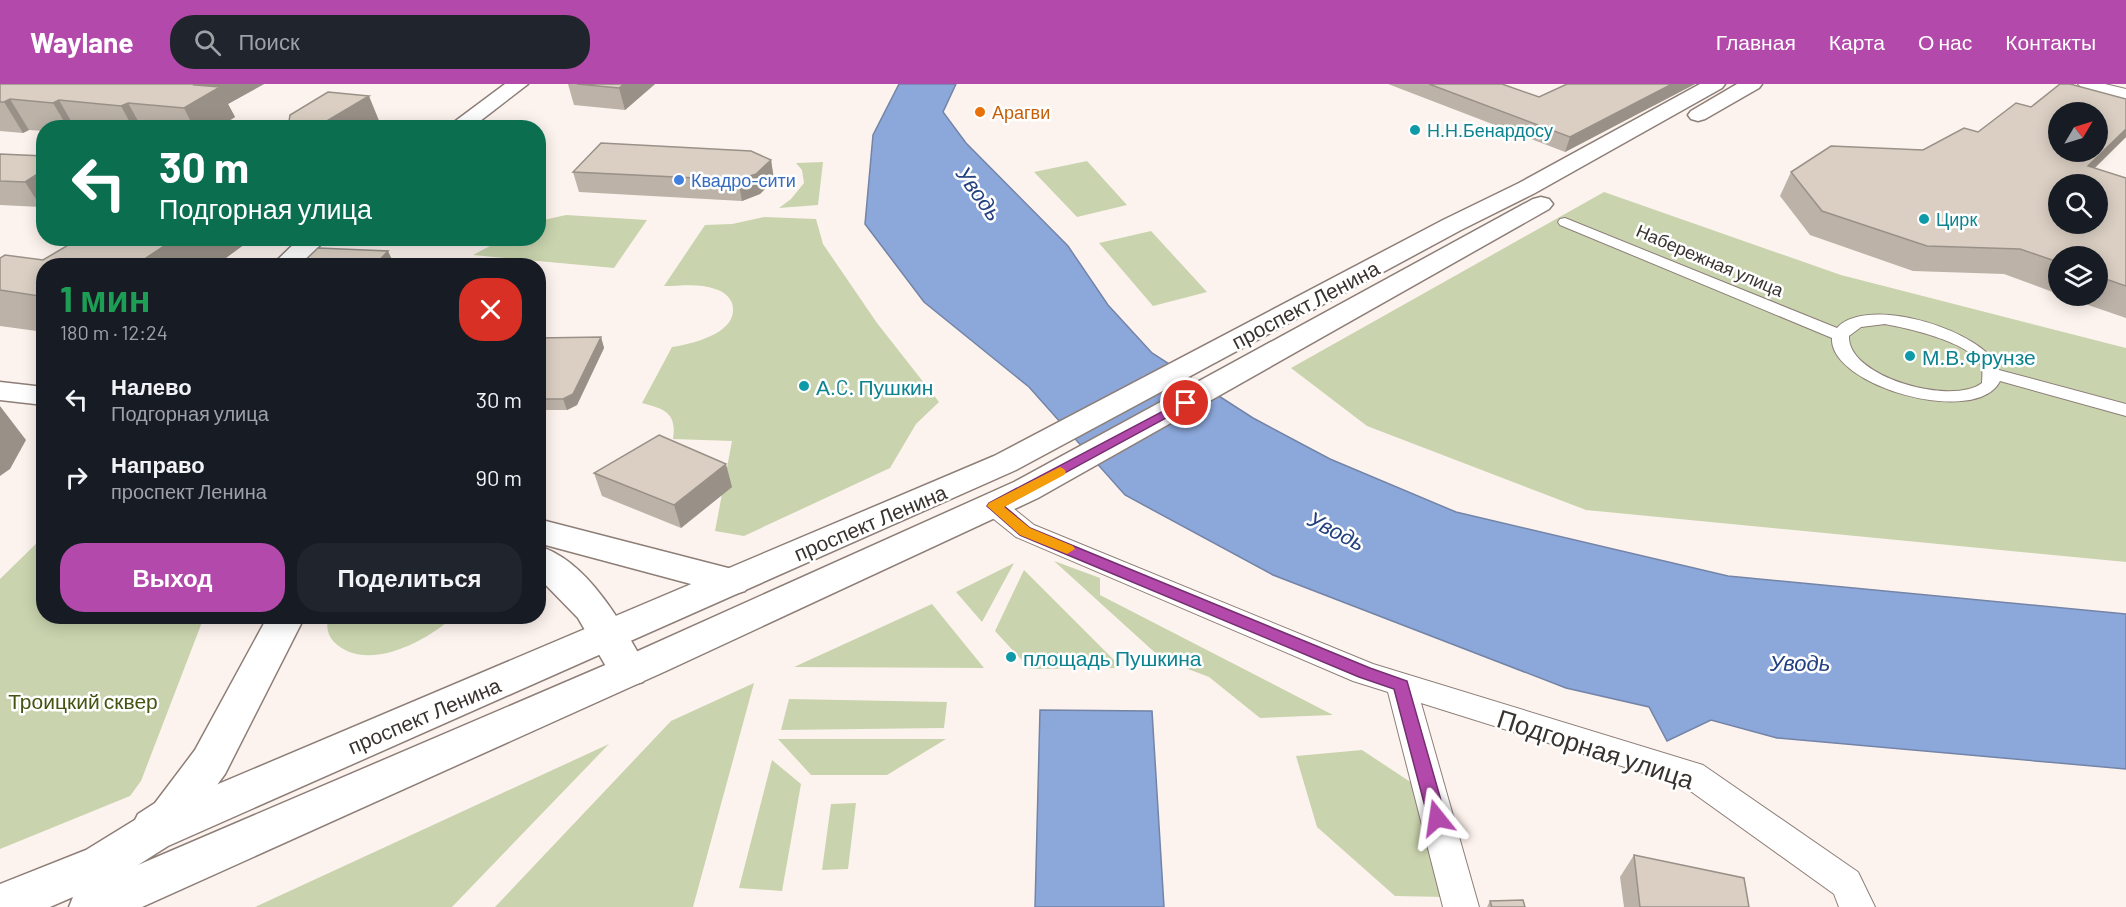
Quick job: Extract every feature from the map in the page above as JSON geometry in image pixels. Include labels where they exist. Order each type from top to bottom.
[{"type":"main road","points":[[467,120],[518,84]]},
{"type":"main road","name":"проспект Ленина","points":[[0,906],[102,864],[153,832],[994,506],[1016,477],[1237,341],[1452,225],[1527,188],[1715,84]]},
{"type":"main road","name":"проспект Ленина","points":[[92,907],[619,653],[732,582],[1016,477],[1266,359],[1752,84]]},
{"type":"main road","points":[[293,258],[306,246]]},
{"type":"main road","points":[[0,391],[36,395]]},
{"type":"main road","points":[[546,533],[732,582]]},
{"type":"main road","points":[[546,563],[564,575],[598,616],[619,653]]},
{"type":"main road","points":[[102,864],[170,816],[193,788],[210,762],[283,624]]},
{"type":"street","points":[[2086,84],[2126,94]]},
{"type":"street","name":"Набережная улица","points":[[1570,218],[1844,330]]},
{"type":"street","points":[[1885,319],[1920,325],[1953,338],[1980,355],[1991,373],[1991,381],[1986,388],[1972,394],[1951,397],[1916,392],[1882,380],[1855,363],[1840,345],[1844,330],[1864,320],[1885,319]]},
{"type":"street","points":[[1991,373],[2126,410]]},
{"type":"street","name":"Подгорная улица","points":[[994,506],[1025,531],[1364,673],[1692,775],[1846,883],[1857,907]]},
{"type":"street","points":[[1401,685],[1461,907]]},
{"type":"green space","points":[[1087,161],[1127,205],[1077,217],[1034,172]]},
{"type":"green space","points":[[823,162],[818,205],[779,208],[791,199],[804,183],[802,170],[796,163]]},
{"type":"green space","points":[[1604,192],[1841,275],[2126,348],[2126,562],[1586,510],[1367,426],[1291,368]]},
{"type":"green space","points":[[566,215],[647,220],[614,268],[546,262],[546,258],[473,255],[490,246],[546,246],[546,219]]},
{"type":"green space","points":[[764,217],[816,219],[823,244],[877,323],[939,402],[916,424],[890,468],[744,536],[715,531],[732,441],[673,439],[673,423],[668,414],[642,403],[672,347],[702,340],[712,335],[729,322],[733,313],[731,300],[718,290],[697,285],[664,286],[705,225],[732,224]]},
{"type":"green space","points":[[1151,231],[1207,292],[1153,306],[1099,243]]},
{"type":"green space","name":"Троицкий сквер","points":[[36,544],[36,624],[201,624],[141,781],[130,796],[0,849],[0,579]]},
{"type":"green space","points":[[1054,561],[1100,578],[1100,595],[1333,715],[1260,718],[1209,677],[1162,659]]},
{"type":"green space","points":[[1014,563],[982,622],[956,592]]},
{"type":"green space","points":[[1024,570],[1122,668],[1030,669],[995,631]]},
{"type":"green space","points":[[932,604],[984,668],[794,667]]},
{"type":"green space","points":[[327,624],[444,624],[412,644],[379,654],[362,655],[347,651],[334,642]]},
{"type":"green space","points":[[754,683],[693,907],[495,907],[671,721]]},
{"type":"green space","points":[[789,699],[947,702],[944,728],[781,730]]},
{"type":"green space","points":[[778,739],[946,739],[887,775],[811,775]]},
{"type":"green space","points":[[609,744],[452,907],[255,907]]},
{"type":"green space","points":[[1362,750],[1418,787],[1444,897],[1395,896],[1317,827],[1296,756]]},
{"type":"green space","points":[[772,760],[801,784],[782,891],[739,888]]},
{"type":"green space","points":[[856,803],[848,869],[822,870],[831,804]]},
{"type":"water","name":"Уводь","points":[[899,84],[956,84],[943,112],[966,143],[1068,246],[1108,305],[1152,353],[1253,418],[1330,459],[1456,512],[1728,576],[2126,614],[2126,769],[1777,738],[1711,720],[1667,741],[1649,707],[1566,688],[1273,575],[1125,495],[1029,387],[924,302],[865,224],[873,135]]},
{"type":"water","points":[[1040,710],[1152,711],[1164,907],[1035,907]]},
{"type":"building","points":[[0,84],[195,84],[220,87],[184,108],[128,103],[121,106],[59,100],[53,103],[10,99],[0,102]]},
{"type":"building","points":[[577,84],[624,84],[619,88]]},
{"type":"building","points":[[1429,84],[1502,84],[1539,97],[1567,84],[1672,84],[1570,137]]},
{"type":"building","points":[[2060,84],[2070,84],[2126,99],[2126,129],[2108,147],[2108,102],[2048,102],[2048,162],[2092,162],[2088,166],[2126,178],[2126,286],[2108,280],[2108,246],[2048,246],[2048,259],[2020,249],[1927,246],[1822,211],[1791,172],[1831,146],[1923,150],[1964,128],[1978,132],[2016,103],[2031,107]]},
{"type":"building","points":[[328,92],[369,96],[328,120],[289,120],[290,115]]},
{"type":"building","points":[[601,143],[751,151],[771,160],[756,174],[738,180],[573,172]]},
{"type":"building","points":[[0,154],[36,156],[36,175],[25,182],[0,181]]},
{"type":"building","points":[[67,246],[164,246],[146,258],[46,258]]},
{"type":"building","points":[[318,248],[388,251],[381,258],[307,258]]},
{"type":"building","points":[[5,255],[36,259],[36,296],[0,290],[0,258]]},
{"type":"building","points":[[601,337],[573,394],[563,399],[546,399],[546,338]]},
{"type":"building","points":[[659,435],[726,464],[674,505],[594,473]]},
{"type":"building","points":[[1634,855],[1744,878],[1749,907],[1640,907]]},
{"type":"building","points":[[1523,900],[1525,907],[1492,907],[1490,901]]},
{"type":"slow traffic","points":[[1060,472],[994,506],[1025,531],[1067,549]]},
{"type":"place","name":"Арагви","points":[[980,112]]},
{"type":"place","name":"Н.Н.Бенардосу","points":[[1415,130]]},
{"type":"place","name":"Квадро-сити","points":[[679,180]]},
{"type":"place","name":"Цирк","points":[[1924,219]]},
{"type":"place","name":"М.В.Фрунзе","points":[[1910,356]]},
{"type":"place","name":"А.C. Пушкин","points":[[804,386]]},
{"type":"place","name":"площадь Пушкина","points":[[1011,657]]},
{"type":"route","points":[[1186,403],[994,506],[1025,531],[1364,673],[1401,685],[1437,818]]}]
